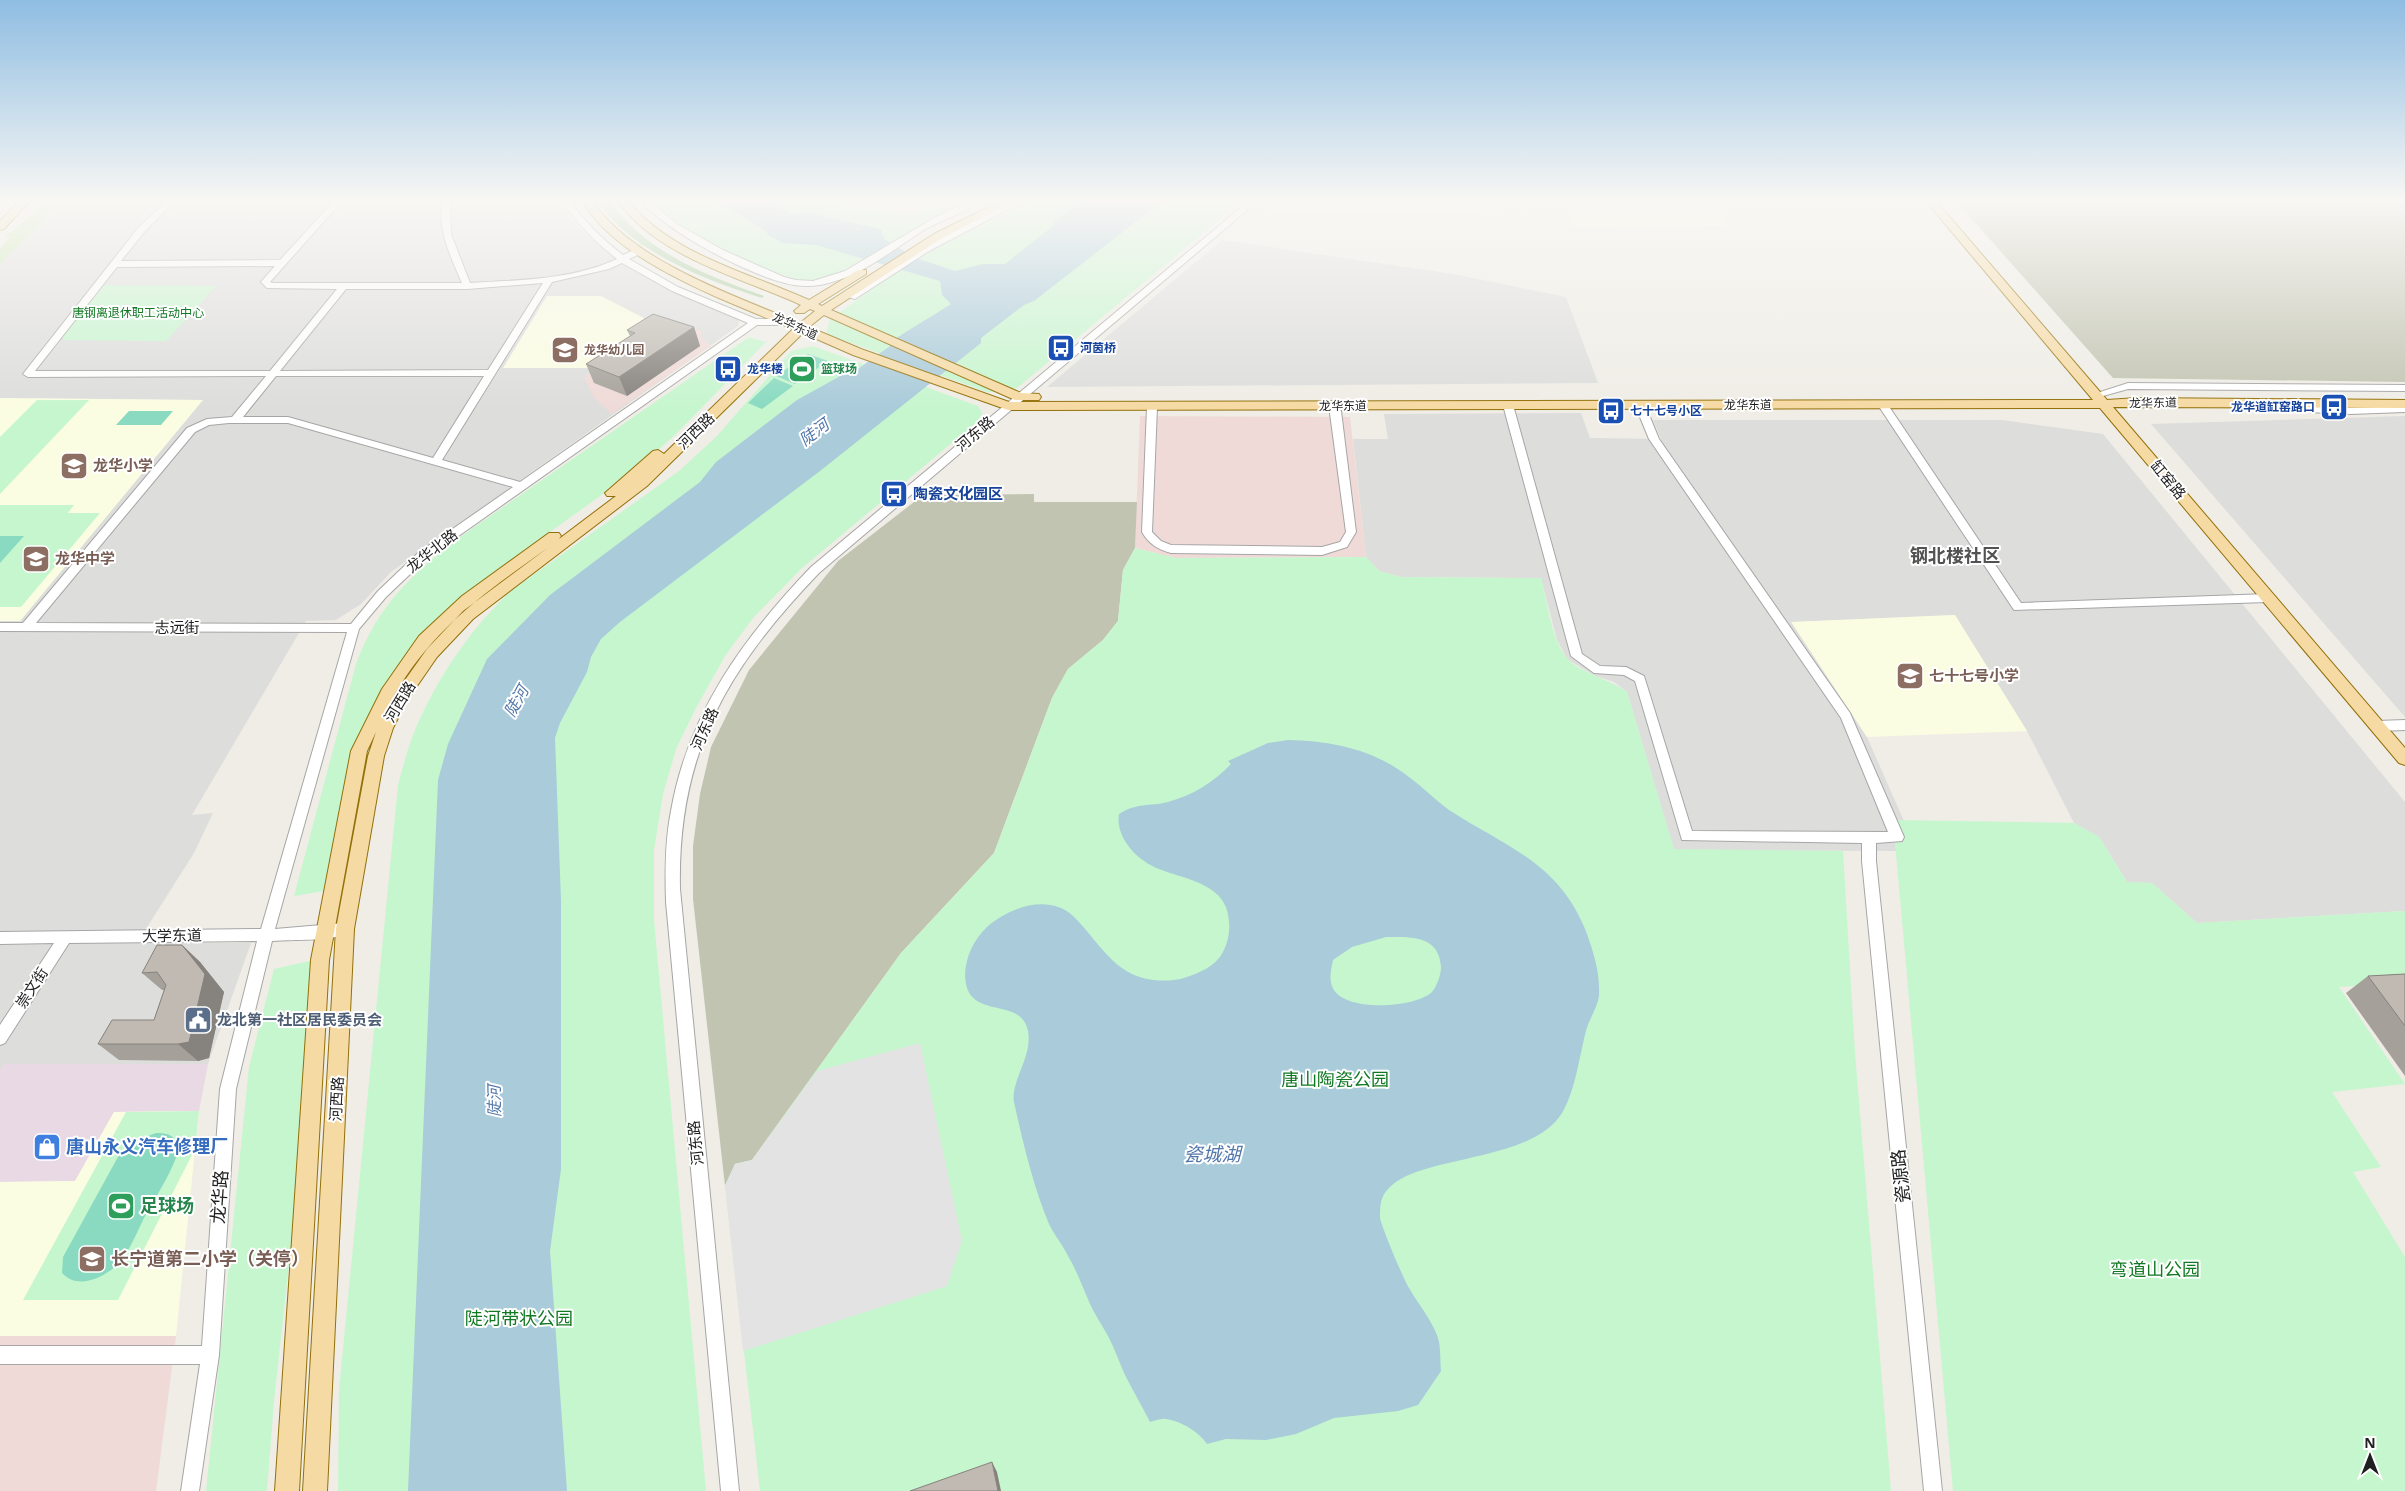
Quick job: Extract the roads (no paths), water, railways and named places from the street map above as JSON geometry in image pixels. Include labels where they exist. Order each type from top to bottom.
[{"type":"main road","name":"龙华东道","points":[[672,270],[698,284],[857,352],[1008,406],[1883,405],[2100,400]]},
{"type":"main road","name":"龙华东道","points":[[726,270],[1019,397],[2100,400],[2137,402],[2404,400]]},
{"type":"main road","name":"河西路","points":[[315,1491],[345,929],[376,756],[384,728],[400,699],[432,653],[468,615],[642,483],[794,325],[807,305],[866,270]]},
{"type":"main road","name":"河西路","points":[[287,1491],[320,960],[359,751],[380,705],[412,656],[454,610],[616,490],[669,444],[770,344],[794,325],[821,312],[889,270]]},
{"type":"main road","name":"缸窑路","points":[[1989,270],[2405,759]]},
{"type":"street","points":[[112,270],[28,374],[491,373]]},
{"type":"street","points":[[276,270],[265,282],[270,286],[467,286],[549,280],[595,270]]},
{"type":"street","points":[[460,270],[467,286]]},
{"type":"street","points":[[640,270],[665,284],[755,322],[794,325]]},
{"type":"street","points":[[760,270],[796,283],[832,279],[855,270]]},
{"type":"street","name":"河东路","points":[[730,1491],[673,902],[673,850],[679,798],[702,732],[739,661],[759,631],[815,570],[1172,270]]},
{"type":"street","points":[[852,297],[884,273]]},
{"type":"street","points":[[436,461],[549,280]]},
{"type":"street","points":[[235,420],[344,286]]},
{"type":"street","name":"龙华北路","points":[[266,935],[354,628],[382,594],[422,556],[755,322]]},
{"type":"street","points":[[1508,405],[1577,656],[1598,670],[1626,671],[1640,679],[1687,836],[1897,837],[1846,716],[1654,439],[1640,405]]},
{"type":"street","points":[[1883,405],[2018,607],[2268,598]]},
{"type":"street","points":[[1152,407],[1147,532],[1151,539],[1160,546],[1171,549],[1322,551],[1341,547],[1348,542],[1351,532],[1334,406]]},
{"type":"street","points":[[26,627],[191,430],[200,423],[214,420],[288,420],[521,486]]},
{"type":"street","name":"志远街","points":[[0,627],[354,628]]},
{"type":"street","points":[[2377,726],[2405,725]]},
{"type":"street","name":"瓷源路","points":[[1869,838],[1869,861],[1933,1491]]},
{"type":"street","name":"大学东道","points":[[0,938],[266,935],[345,929]]},
{"type":"street","name":"龙华路","points":[[190,1491],[210,1355],[228,1089],[266,935]]},
{"type":"street","name":"崇文街","points":[[0,1038],[65,938]]},
{"type":"street","points":[[0,1355],[210,1355]]},
{"type":"water","name":"陡河","points":[[901,270],[1074,270],[981,338],[981,343],[820,471],[620,622],[601,639],[591,657],[587,672],[560,723],[555,738],[561,901],[561,1169],[550,1251],[567,1491],[408,1491],[438,780],[448,744],[487,659],[550,595],[700,482],[716,462],[797,400],[842,375],[851,374],[890,346],[892,341],[951,304],[942,295],[940,281]]},
{"type":"water","name":"瓷城湖","points":[[1288,740],[1320,742],[1352,748],[1366,753],[1395,767],[1449,810],[1530,860],[1562,890],[1576,910],[1594,956],[1599,979],[1599,995],[1586,1031],[1571,1094],[1562,1113],[1545,1131],[1522,1143],[1495,1152],[1413,1173],[1394,1184],[1382,1199],[1380,1218],[1388,1242],[1406,1283],[1432,1325],[1439,1342],[1441,1371],[1418,1405],[1398,1411],[1334,1418],[1296,1434],[1266,1440],[1226,1439],[1207,1444],[1194,1431],[1178,1422],[1160,1419],[1150,1422],[1125,1375],[1066,1252],[1049,1224],[1029,1164],[1014,1102],[1015,1086],[1025,1059],[1029,1040],[1028,1031],[1024,1021],[1016,1014],[987,1005],[970,995],[966,984],[965,969],[969,953],[987,927],[1017,909],[1040,904],[1052,905],[1063,909],[1073,916],[1108,956],[1127,971],[1139,977],[1153,980],[1176,980],[1211,966],[1223,952],[1228,937],[1227,909],[1222,899],[1204,885],[1159,869],[1143,860],[1129,847],[1124,839],[1120,831],[1119,814],[1138,806],[1168,802],[1194,792],[1224,771],[1231,764],[1228,761],[1268,743]],"holes":[[[1386,937],[1422,940],[1429,943],[1435,949],[1439,957],[1441,970],[1437,984],[1432,992],[1411,1002],[1367,1005],[1353,1002],[1342,997],[1334,990],[1331,979],[1333,960],[1352,947]]]},
{"type":"place","name":"河茵桥","points":[[1061,348]]},
{"type":"place","name":"龙华幼儿园","points":[[565,350]]},
{"type":"place","name":"龙华楼","points":[[728,369]]},
{"type":"place","name":"篮球场","points":[[802,369]]},
{"type":"place","name":"龙华道缸窑路口","points":[[2334,407]]},
{"type":"place","name":"七十七号小区","points":[[1611,411]]},
{"type":"place","name":"龙华小学","points":[[74,466]]},
{"type":"place","name":"陶瓷文化园区","points":[[894,494]]},
{"type":"place","name":"龙华中学","points":[[36,559]]},
{"type":"place","name":"七十七号小学","points":[[1910,676]]},
{"type":"place","name":"龙北第一社区居民委员会","points":[[198,1020]]},
{"type":"place","name":"唐山永义汽车修理厂","points":[[47,1147]]},
{"type":"place","name":"足球场","points":[[121,1206]]},
{"type":"place","name":"长宁道第二小学（关停）","points":[[92,1259]]},
{"type":"district","name":"钢北楼社区","points":[[1955,556]]},
{"type":"park label","name":"唐钢离退休职工活动中心","points":[[138,313]]},
{"type":"park label","name":"唐山陶瓷公园","points":[[1335,1080]]},
{"type":"park label","name":"弯道山公园","points":[[2155,1270]]},
{"type":"park label","name":"陡河带状公园","points":[[519,1319]]}]
